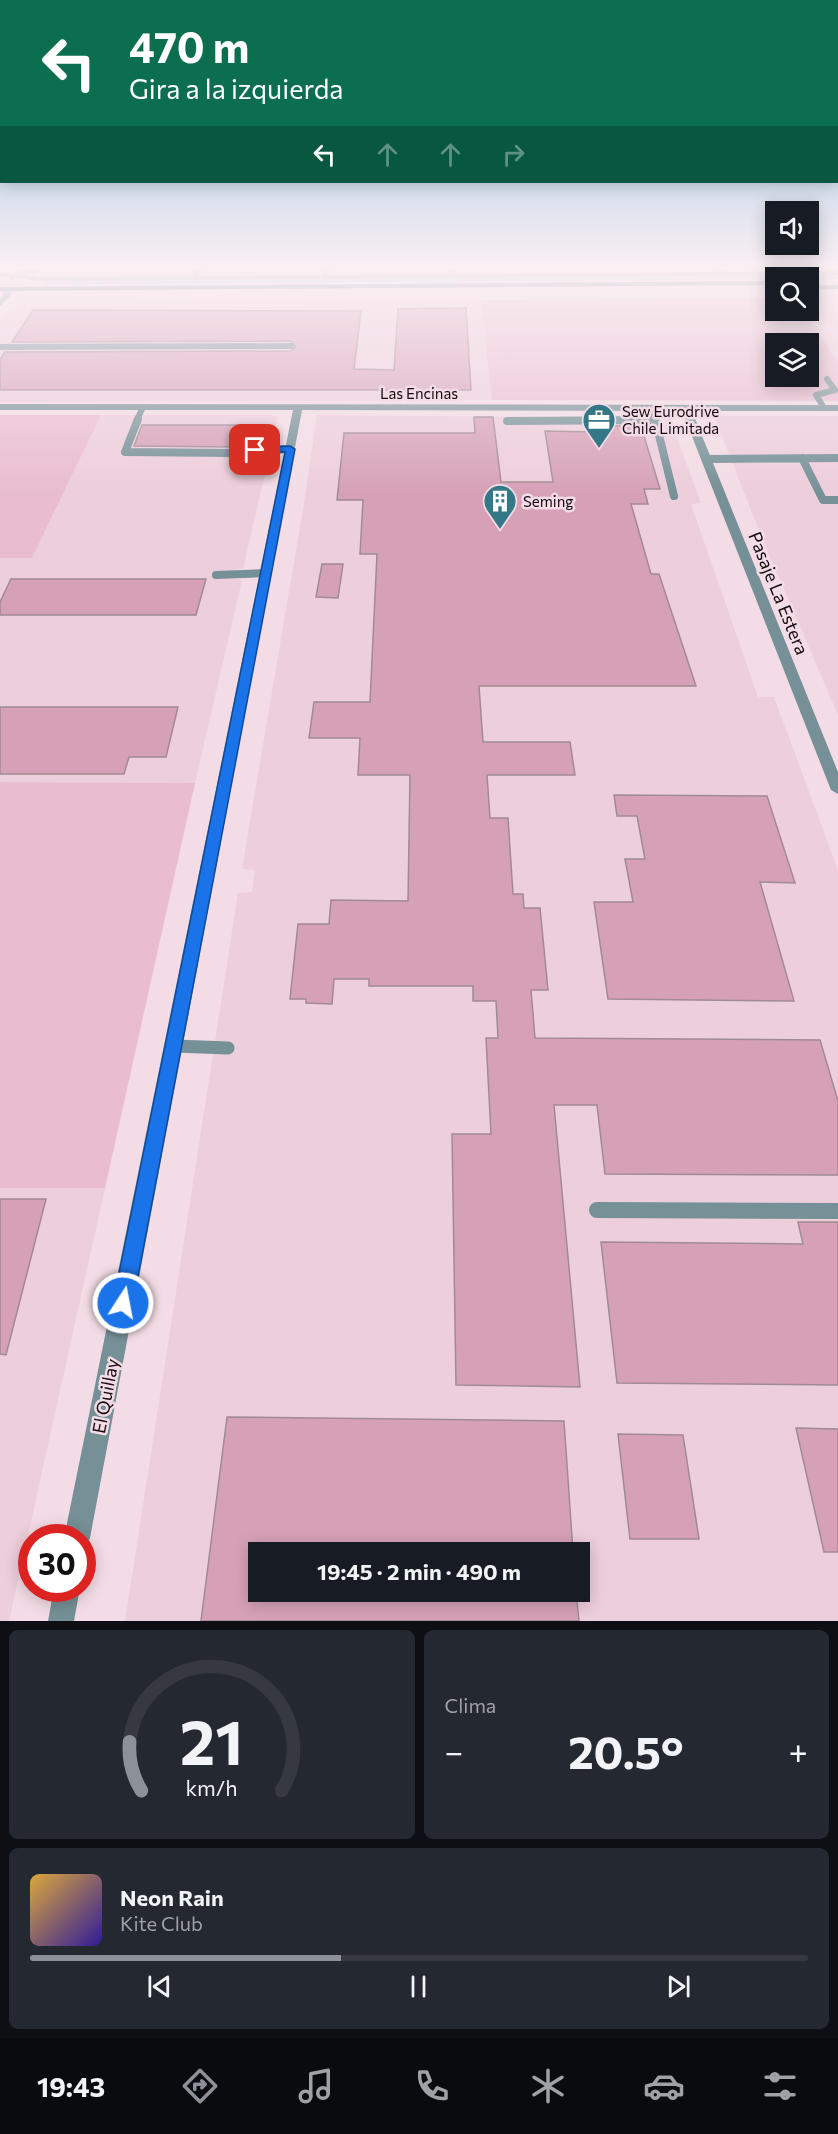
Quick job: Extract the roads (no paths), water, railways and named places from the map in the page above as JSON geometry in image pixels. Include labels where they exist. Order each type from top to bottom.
[{"type":"street","name":"Las Encinas","points":[[0,407],[838,408]]},
{"type":"street","name":"El Quillay","points":[[80,1524],[298,408]]},
{"type":"street","name":"Pasaje La Estera","points":[[686,408],[838,790]]},
{"type":"street","points":[[61,1621],[64,1602]]},
{"type":"lane","points":[[0,347],[291,346]]},
{"type":"lane","points":[[824,408],[816,396],[835,390],[827,379]]},
{"type":"lane","points":[[143,407],[124,452],[231,453],[261,449],[290,449]]},
{"type":"lane","points":[[652,408],[674,496]]},
{"type":"lane","points":[[507,421],[655,420]]},
{"type":"lane","points":[[802,458],[823,500],[838,500]]},
{"type":"lane","points":[[706,459],[838,458]]},
{"type":"lane","points":[[216,575],[266,573]]},
{"type":"lane","points":[[174,1046],[228,1048]]},
{"type":"lane","points":[[597,1210],[838,1211]]},
{"type":"place","name":"Sew Eurodrive Chile Limitada","points":[[599,449]]},
{"type":"place","name":"Seming","points":[[500,530]]}]
